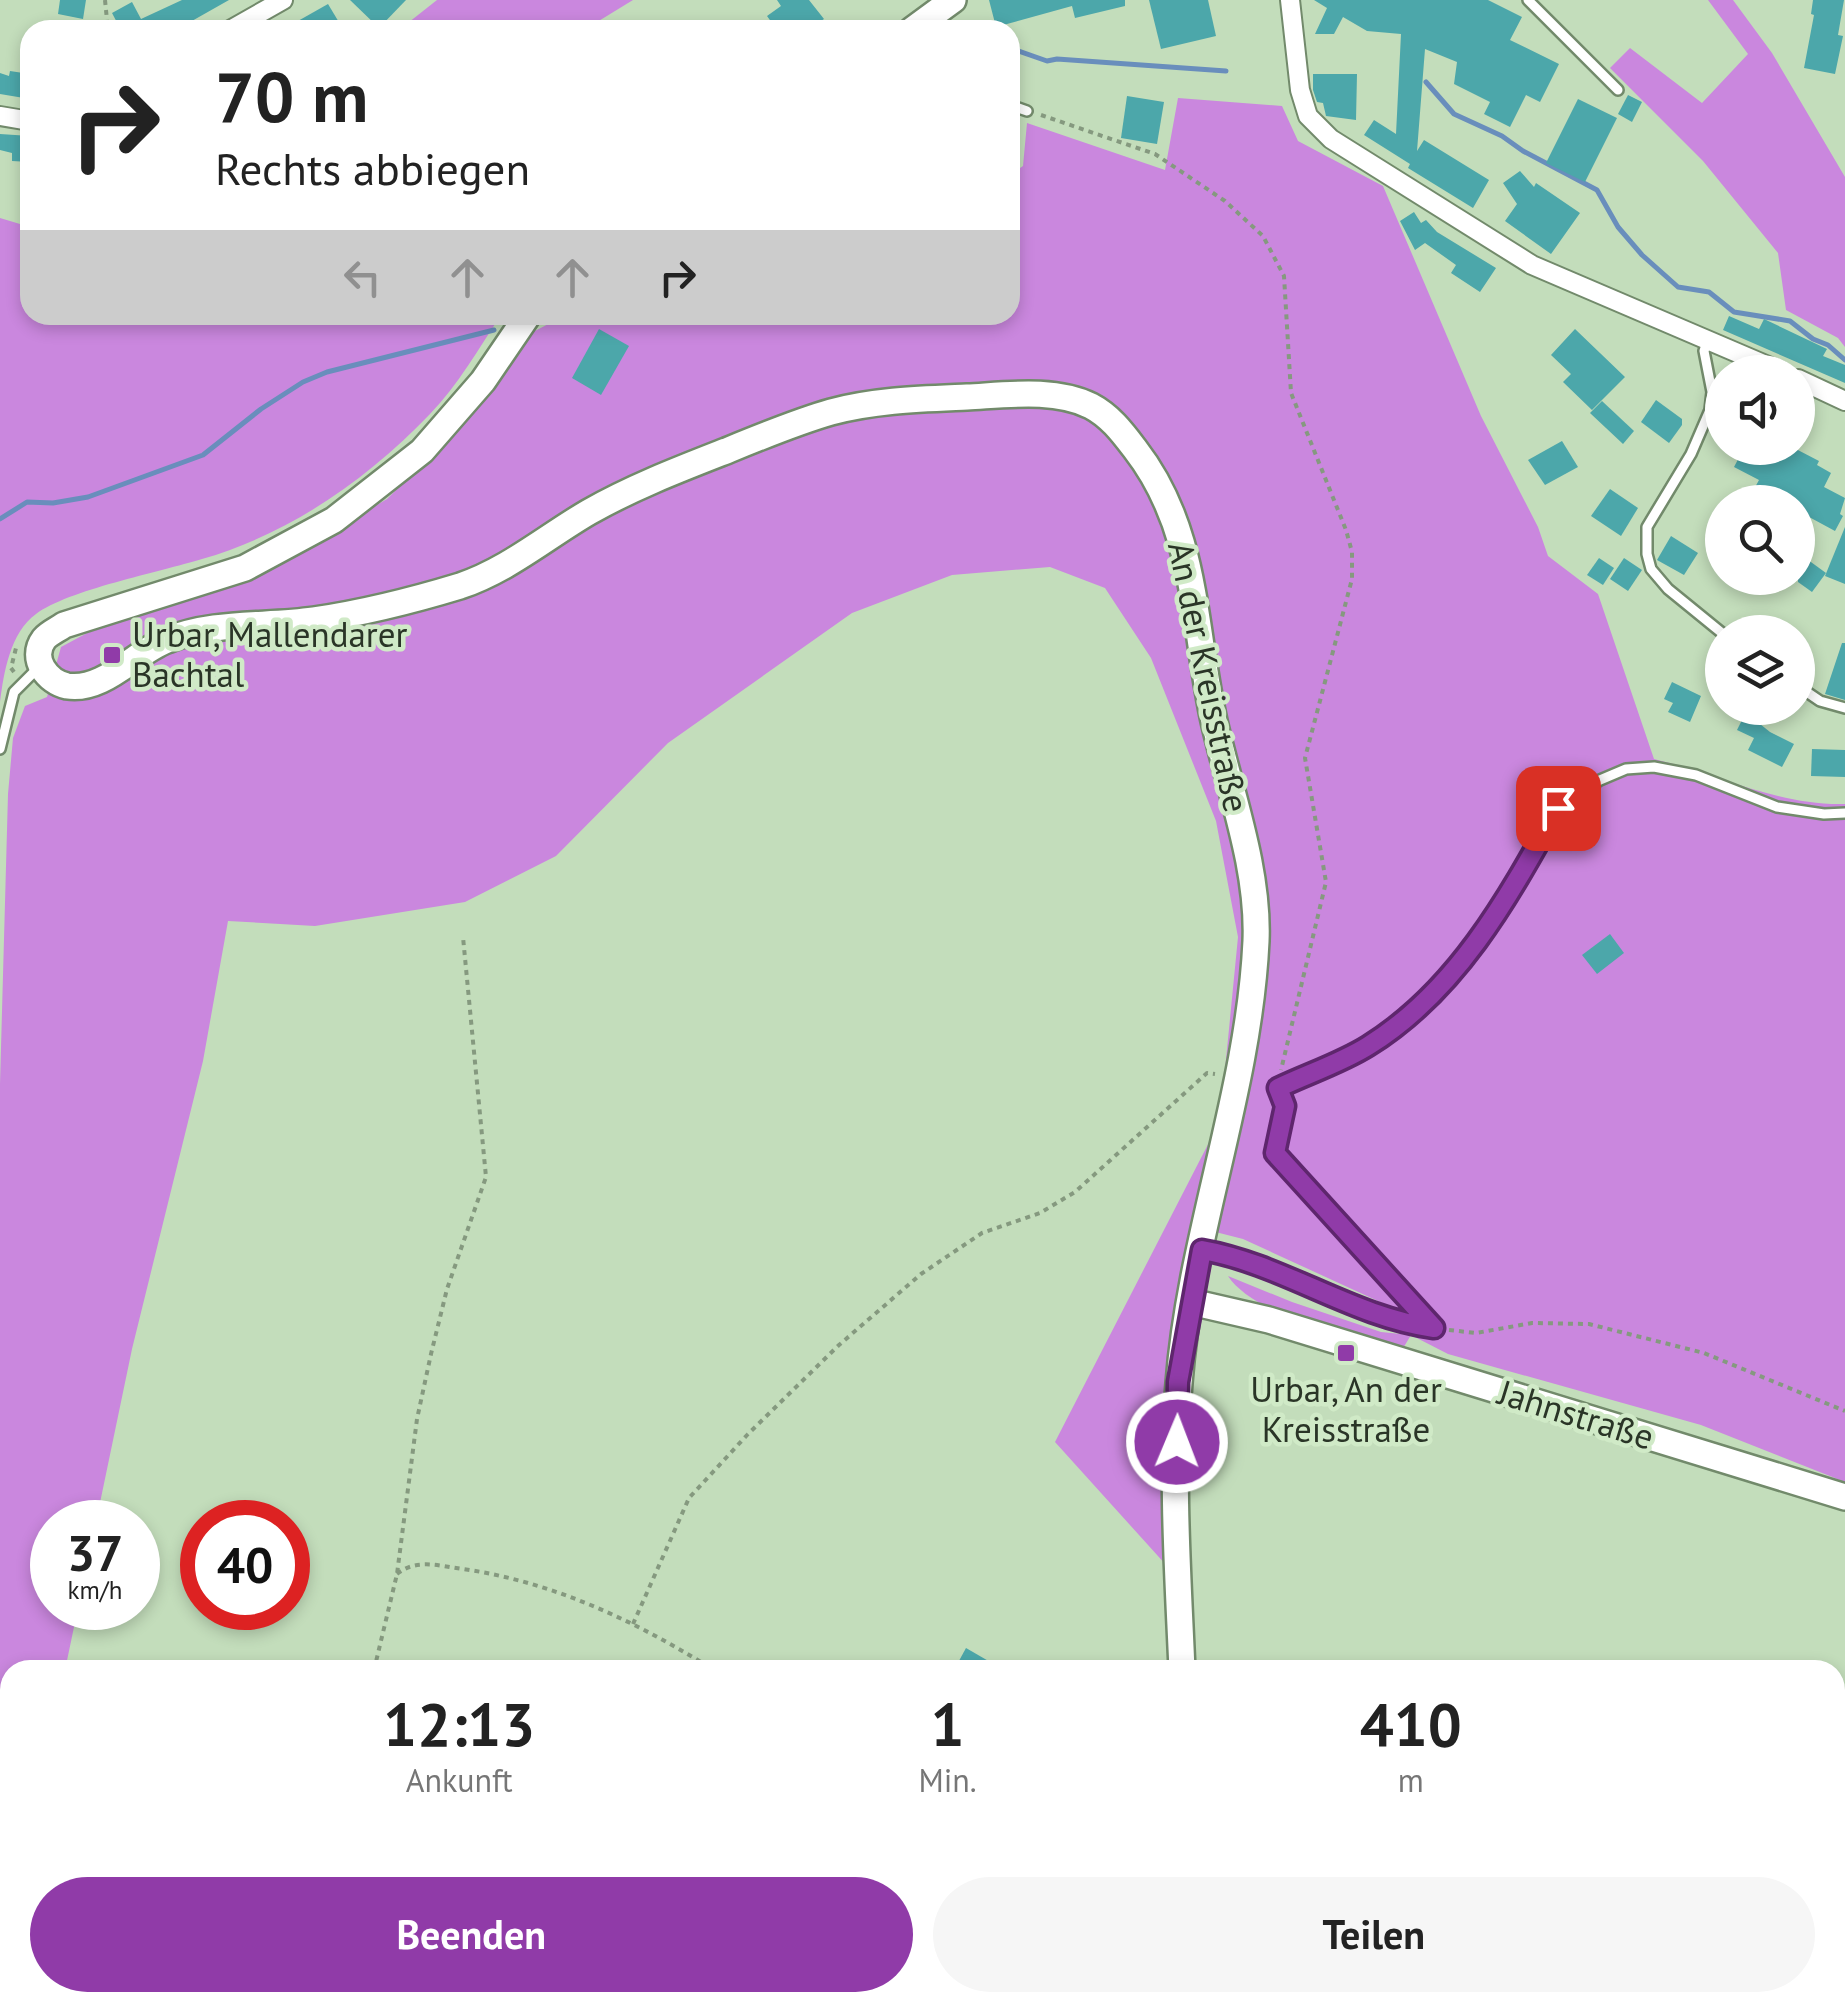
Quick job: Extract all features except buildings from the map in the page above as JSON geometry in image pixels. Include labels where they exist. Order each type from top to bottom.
[{"type":"street","points":[[247,20],[282,0]]},
{"type":"street","points":[[1290,0],[1300,90],[1308,116],[1331,139],[1532,265],[1744,355]]},
{"type":"street","points":[[31,674],[43,640],[64,625],[245,568],[334,520],[385,484],[445,427],[521,325]]},
{"type":"street","points":[[1815,387],[1845,400]]},
{"type":"street","name":"An der Kreisstraße","points":[[31,674],[48,677],[61,685],[80,686],[100,681],[148,647],[184,633],[228,625],[313,620],[454,588],[490,575],[631,490],[830,412],[910,400],[1048,396],[1088,404],[1115,423],[1146,462],[1176,522],[1190,563],[1212,712],[1250,875],[1256,933],[1240,1074],[1191,1302],[1178,1382],[1182,1660]]},
{"type":"street","name":"Jahnstraße","points":[[1191,1302],[1268,1320],[1845,1497]]},
{"type":"lane","points":[[1528,0],[1618,90]]},
{"type":"lane","points":[[1020,108],[1027,110]]},
{"type":"lane","points":[[1705,619],[1651,569],[1647,527],[1691,454],[1710,410],[1712,392],[1704,351],[1708,339]]},
{"type":"lane","points":[[0,750],[10,702],[31,674]]},
{"type":"lane","points":[[1815,698],[1845,708]]},
{"type":"lane","points":[[1434,1328],[1275,1153],[1285,1106],[1278,1088],[1367,1047],[1428,1002],[1506,902],[1558,808],[1600,780],[1626,769],[1654,768],[1696,775],[1777,807],[1845,813]]},
{"type":"lane","points":[[1202,1250],[1234,1256],[1400,1324],[1434,1328]]},
{"type":"path","points":[[1027,110],[1155,154],[1225,201],[1263,236],[1284,276],[1291,394],[1346,530],[1352,552],[1352,579],[1306,758],[1326,882],[1278,1088]]},
{"type":"path","points":[[19,638],[11,668],[31,674]]},
{"type":"path","points":[[376,1660],[397,1574],[416,1419],[427,1370],[447,1289],[486,1177],[464,936]]},
{"type":"path","points":[[633,1624],[689,1498],[838,1345],[921,1274],[982,1233],[1040,1213],[1075,1192],[1207,1074],[1240,1074]]},
{"type":"path","points":[[1434,1328],[1476,1333],[1532,1323],[1589,1324],[1704,1353],[1845,1410]]},
{"type":"path","points":[[397,1574],[408,1565],[421,1563],[489,1573],[544,1587],[633,1624],[699,1660]]},
{"type":"shaded area","points":[[437,0],[633,0],[600,20],[412,20]]},
{"type":"shaded area","points":[[1708,0],[1733,0],[1772,53],[1845,177],[1845,347],[1838,338],[1786,310],[1778,253],[1703,161],[1610,68],[1630,48],[1702,103],[1748,54]]},
{"type":"shaded area","points":[[1178,98],[1282,106],[1298,141],[1383,186],[1481,416],[1538,527],[1548,556],[1598,594],[1654,759],[1772,795],[1845,804],[1845,1482],[1701,1425],[1448,1354],[1411,1335],[1430,1309],[1368,1243],[1355,1255],[1404,1313],[1243,1239],[1192,1226],[1162,1419],[1167,1566],[1055,1442],[1220,1121],[1238,937],[1216,821],[1151,658],[1105,588],[1050,567],[952,575],[852,613],[668,743],[556,856],[465,902],[315,926],[228,921],[203,1061],[132,1349],[101,1500],[30,1500],[30,1630],[73,1630],[67,1660],[0,1660],[0,1084],[8,794],[13,738],[25,706],[47,697],[61,647],[117,617],[311,544],[387,499],[460,426],[527,335],[546,325],[1020,325],[1020,168],[1027,123],[1165,170]]},
{"type":"shaded area","points":[[0,218],[20,224],[20,325],[494,325],[430,414],[380,461],[325,502],[234,548],[92,589],[36,614],[14,642],[0,702]]},
{"type":"shaded area","points":[[1228,1276],[1381,1332],[1411,1335],[1399,1355],[1357,1342],[1259,1303]]},
{"type":"waterway","points":[[1020,52],[1047,61],[1226,71]]},
{"type":"waterway","points":[[1426,82],[1454,114],[1502,136],[1597,190],[1618,227],[1678,287],[1709,292],[1734,312],[1790,321],[1845,360]]},
{"type":"waterway","points":[[0,519],[27,502],[53,503],[88,497],[203,455],[261,409],[303,382],[327,372],[494,330]]},
{"type":"place","name":"Urbar, Mallendarer Bachtal","points":[[112,655]]},
{"type":"place","name":"Urbar, An der Kreisstraße","points":[[1346,1353]]},
{"type":"route","points":[[1177,1442],[1178,1382],[1202,1250],[1234,1256],[1400,1324],[1434,1328],[1275,1153],[1285,1106],[1278,1088],[1367,1047],[1428,1002],[1506,902],[1558,808]]}]
